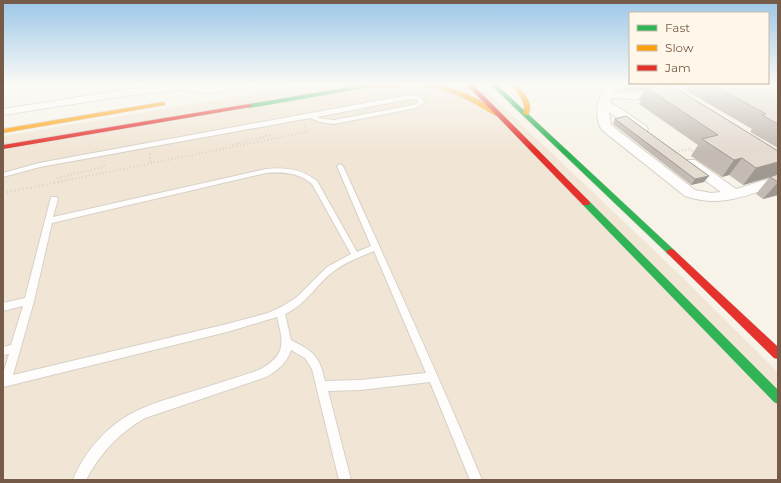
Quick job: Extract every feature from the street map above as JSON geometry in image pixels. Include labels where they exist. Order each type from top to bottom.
[{"type":"main road","points":[[3,131],[147,107]]},
{"type":"main road","points":[[3,147],[234,107]]},
{"type":"main road","points":[[485,107],[498,115]]},
{"type":"main road","points":[[490,107],[778,398]]},
{"type":"main road","points":[[518,107],[778,354]]},
{"type":"main road","points":[[526,114],[528,111],[527,107]]},
{"type":"street","points":[[3,112],[36,107]]},
{"type":"street","points":[[604,107],[602,118],[606,127],[684,190],[704,198],[717,198],[778,180]]},
{"type":"street","points":[[614,107],[617,111],[651,135]]},
{"type":"street","points":[[680,156],[733,194]]},
{"type":"lane","points":[[3,170],[311,116],[357,107]]},
{"type":"lane","points":[[311,116],[322,121],[334,122],[413,107]]},
{"type":"lane","points":[[3,151],[23,143]]},
{"type":"lane","points":[[340,166],[433,377],[476,480]]},
{"type":"lane","points":[[3,175],[25,167]]},
{"type":"lane","points":[[49,221],[266,171],[284,170],[299,173],[315,183],[356,255]]},
{"type":"lane","points":[[4,382],[29,302],[54,199]]},
{"type":"lane","points":[[4,382],[227,328],[280,312],[300,300],[330,269],[356,255],[376,247]]},
{"type":"lane","points":[[3,307],[29,302]]},
{"type":"lane","points":[[79,480],[85,467],[102,444],[117,429],[130,420],[143,413],[270,370],[283,358],[288,343],[280,312]]},
{"type":"lane","points":[[288,343],[302,351],[314,361],[322,386],[345,480]]},
{"type":"lane","points":[[3,351],[14,349]]},
{"type":"lane","points":[[322,386],[367,384],[433,377]]},
{"type":"path","points":[[3,193],[307,132]]},
{"type":"path","points":[[143,154],[150,153]]},
{"type":"path","points":[[57,178],[103,167],[103,165],[110,163]]},
{"type":"shaded area","points":[[177,107],[503,107],[681,276],[778,372],[778,480],[3,480],[3,136]]},
{"type":"building","points":[[675,107],[706,107],[778,151],[778,162],[756,168],[742,158],[734,160],[702,139],[718,135]]},
{"type":"building","points":[[752,107],[778,107],[778,124],[762,115],[766,114]]},
{"type":"building","points":[[626,116],[709,176],[695,179],[615,119]]},
{"type":"building","points":[[778,174],[778,182],[770,177]]},
{"type":"traffic: fast","points":[[517,107],[671,252]]},
{"type":"traffic: fast","points":[[586,203],[778,398]]},
{"type":"traffic: slow","points":[[3,131],[148,107]]},
{"type":"traffic: slow","points":[[485,107],[498,115]]},
{"type":"traffic: slow","points":[[526,114],[527,107]]},
{"type":"traffic: jam","points":[[3,147],[246,107]]},
{"type":"traffic: jam","points":[[491,107],[586,203]]},
{"type":"traffic: jam","points":[[671,252],[778,354]]}]
